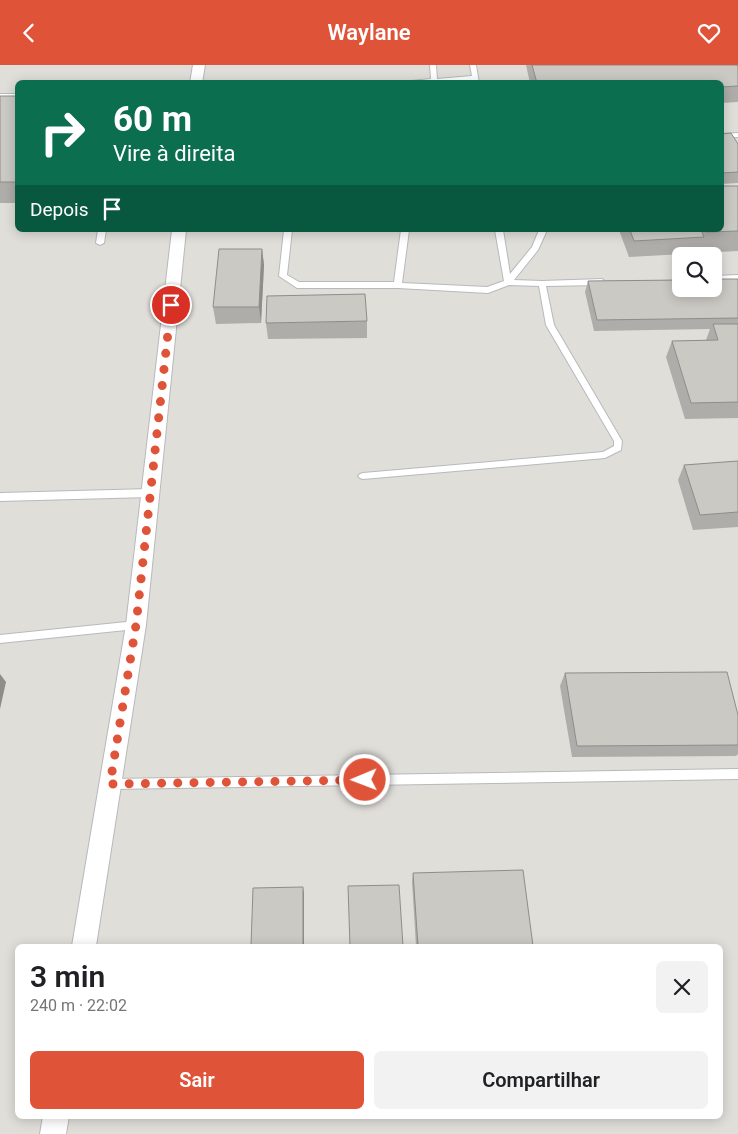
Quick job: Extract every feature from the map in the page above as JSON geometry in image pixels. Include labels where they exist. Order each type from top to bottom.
[{"type":"street","points":[[196,80],[199,65]]},
{"type":"street","points":[[84,944],[136,625],[179,232]]},
{"type":"street","points":[[53,1134],[56,1119]]},
{"type":"lane","points":[[433,65],[434,80]]},
{"type":"lane","points":[[473,65],[476,80]]},
{"type":"lane","points":[[0,96],[15,96]]},
{"type":"lane","points":[[100,243],[102,232]]},
{"type":"lane","points":[[288,232],[283,276],[297,285],[398,285],[488,290],[508,282],[542,284],[612,282]]},
{"type":"lane","points":[[398,285],[405,232]]},
{"type":"lane","points":[[500,232],[508,282]]},
{"type":"lane","points":[[508,282],[535,248],[542,232]]},
{"type":"lane","points":[[722,279],[738,278]]},
{"type":"lane","points":[[363,477],[606,455],[618,448],[618,441],[550,325],[542,284]]},
{"type":"lane","points":[[0,497],[150,493]]},
{"type":"lane","points":[[0,639],[136,625]]},
{"type":"lane","points":[[110,784],[738,774]]},
{"type":"shaded area","points":[[0,65],[738,65],[738,1134],[0,1134]]},
{"type":"building","points":[[532,65],[737,65],[738,67],[738,86],[724,87],[724,80],[536,80]]},
{"type":"building","points":[[0,96],[15,96],[15,182],[0,182]]},
{"type":"building","points":[[731,133],[738,144],[738,172],[724,173],[724,134]]},
{"type":"building","points":[[724,186],[738,186],[738,231],[724,231]]},
{"type":"building","points":[[631,232],[702,232],[704,237],[634,241]]},
{"type":"building","points":[[219,249],[262,249],[259,307],[213,307]]},
{"type":"building","points":[[722,279],[738,279],[738,318],[597,320],[588,281],[672,280],[672,297],[722,297]]},
{"type":"building","points":[[365,294],[367,321],[266,323],[267,296]]},
{"type":"building","points":[[713,324],[738,324],[738,402],[691,403],[672,341],[718,340]]},
{"type":"building","points":[[738,461],[738,512],[700,515],[684,465]]},
{"type":"building","points":[[727,672],[738,715],[738,745],[577,746],[565,673]]},
{"type":"building","points":[[523,870],[533,944],[418,944],[413,873]]},
{"type":"building","points":[[399,885],[403,944],[350,944],[348,886]]},
{"type":"building","points":[[303,887],[303,944],[251,944],[253,888]]},
{"type":"route","points":[[171,305],[136,625],[110,784],[365,780]]}]
